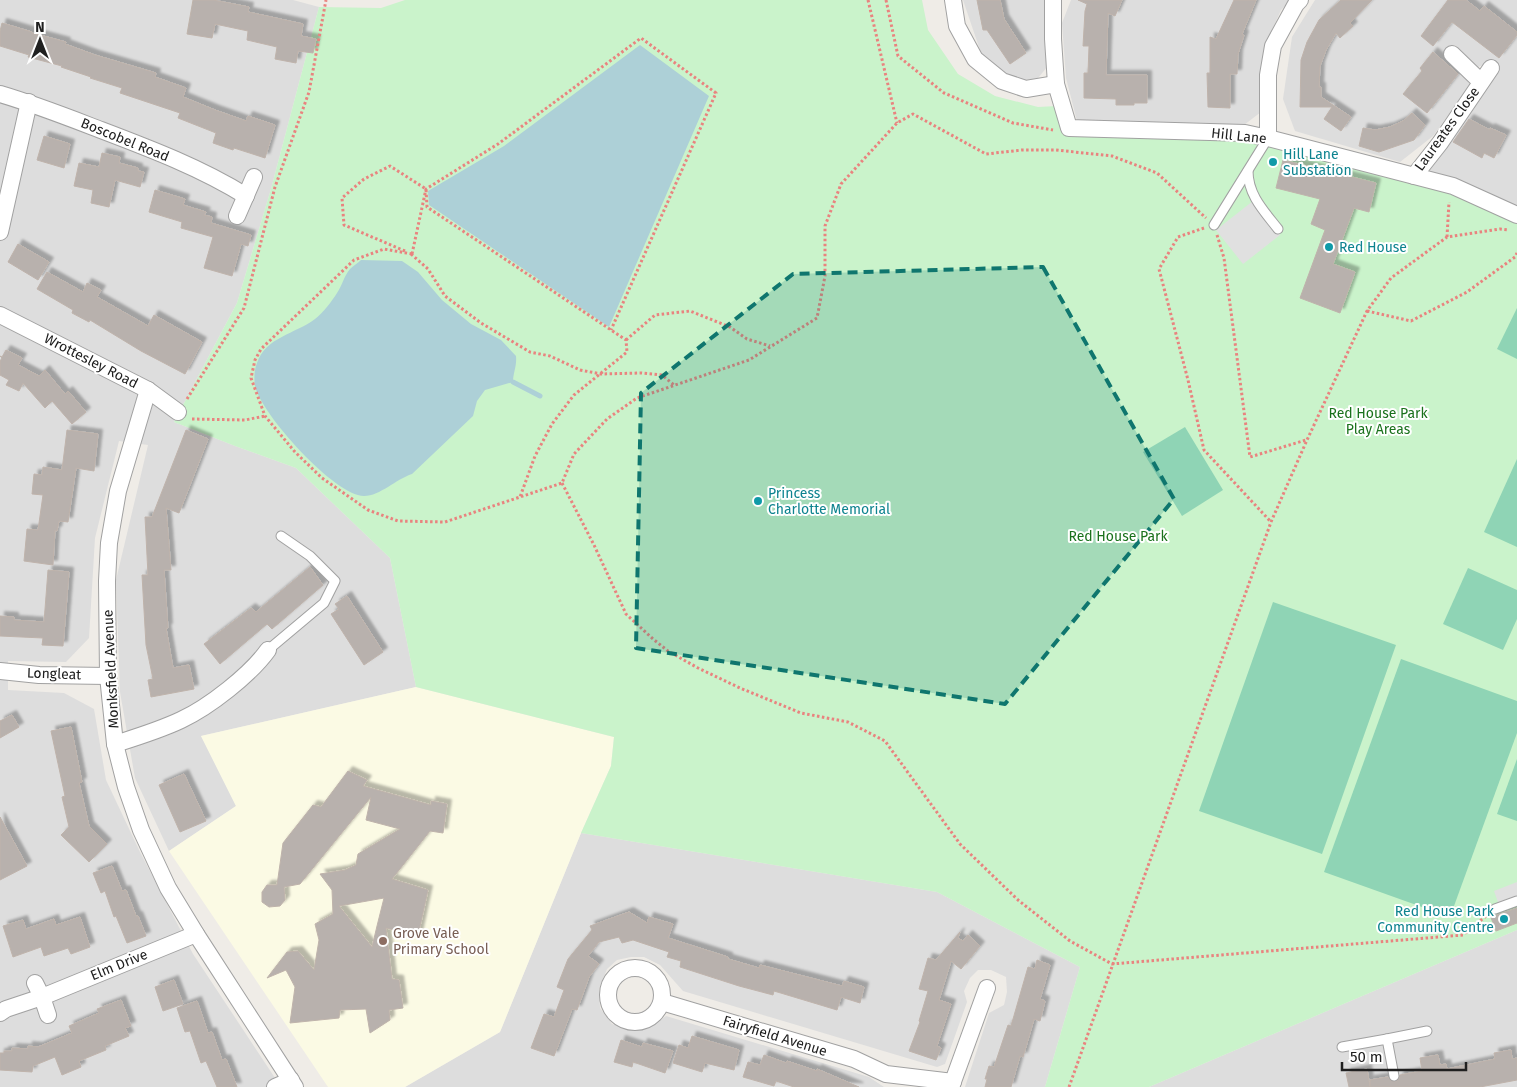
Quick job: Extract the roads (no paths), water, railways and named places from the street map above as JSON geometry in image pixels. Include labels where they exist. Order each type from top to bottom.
[{"type":"street","points":[[953,0],[957,26],[975,59],[1002,81],[1026,89],[1056,84],[1052,39],[1053,0]]},
{"type":"street","points":[[1268,138],[1268,75],[1273,46],[1300,0]]},
{"type":"street","name":"Laureates Close","points":[[1452,54],[1481,82]]},
{"type":"street","name":"Laureates Close","points":[[1414,176],[1440,143],[1491,68]]},
{"type":"street","name":"Hill Lane","points":[[1056,84],[1069,128],[1245,134],[1268,138],[1453,186],[1517,215]]},
{"type":"street","name":"Boscobel Road","points":[[0,94],[28,102],[140,144],[217,179],[246,196]]},
{"type":"street","points":[[0,232],[28,102]]},
{"type":"street","points":[[237,216],[254,177]]},
{"type":"street","name":"Wrottesley Road","points":[[0,315],[148,390],[178,412]]},
{"type":"street","name":"Monksfield Avenue","points":[[148,390],[118,491],[109,543],[107,581],[108,676],[115,744],[126,788],[141,830],[168,888],[293,1083]]},
{"type":"street","points":[[115,744],[182,720],[218,697],[260,661],[268,650]]},
{"type":"street","name":"Longleat","points":[[0,670],[39,675],[108,676]]},
{"type":"street","name":"Elm Drive","points":[[0,1014],[38,990],[196,934]]},
{"type":"street","name":"Fairyfield Avenue","points":[[662,1002],[854,1059],[886,1074],[952,1084],[986,988]]},
{"type":"street","points":[[38,990],[48,1015]]},
{"type":"street","name":"Fairyfield Avenue","points":[[886,1074],[898,1087]]},
{"type":"street","points":[[275,1087],[293,1083]]},
{"type":"lane","points":[[1214,225],[1268,138]]},
{"type":"lane","points":[[1248,171],[1248,180],[1255,199],[1278,229]]},
{"type":"lane","points":[[268,650],[324,603],[335,581],[310,556],[281,536]]},
{"type":"lane","points":[[1495,909],[1517,901]]},
{"type":"lane","points":[[1342,1047],[1427,1031]]},
{"type":"lane","points":[[1387,1039],[1394,1076]]},
{"type":"water","points":[[640,45],[709,96],[609,327],[429,205],[428,191],[504,146]]},
{"type":"water","points":[[361,260],[402,261],[418,272],[442,300],[471,324],[501,340],[516,356],[513,382],[485,390],[477,401],[473,416],[412,474],[376,493],[364,496],[351,492],[336,483],[301,452],[270,415],[260,399],[254,377],[257,363],[267,347],[318,316],[335,296],[350,269]]},
{"type":"waterway","points":[[513,382],[540,396]]},
{"type":"place","name":"Hill Lane Substation","points":[[1273,162]]},
{"type":"place","name":"Red House","points":[[1329,247]]},
{"type":"place","name":"Princess Charlotte Memorial","points":[[758,501]]},
{"type":"place","name":"Red House Park Community Centre","points":[[1504,919]]},
{"type":"place","name":"Grove Vale Primary School","points":[[383,941]]},
{"type":"park label","name":"Red House Park Play Areas","points":[[1378,422]]},
{"type":"park label","name":"Red House Park","points":[[1118,536]]}]
